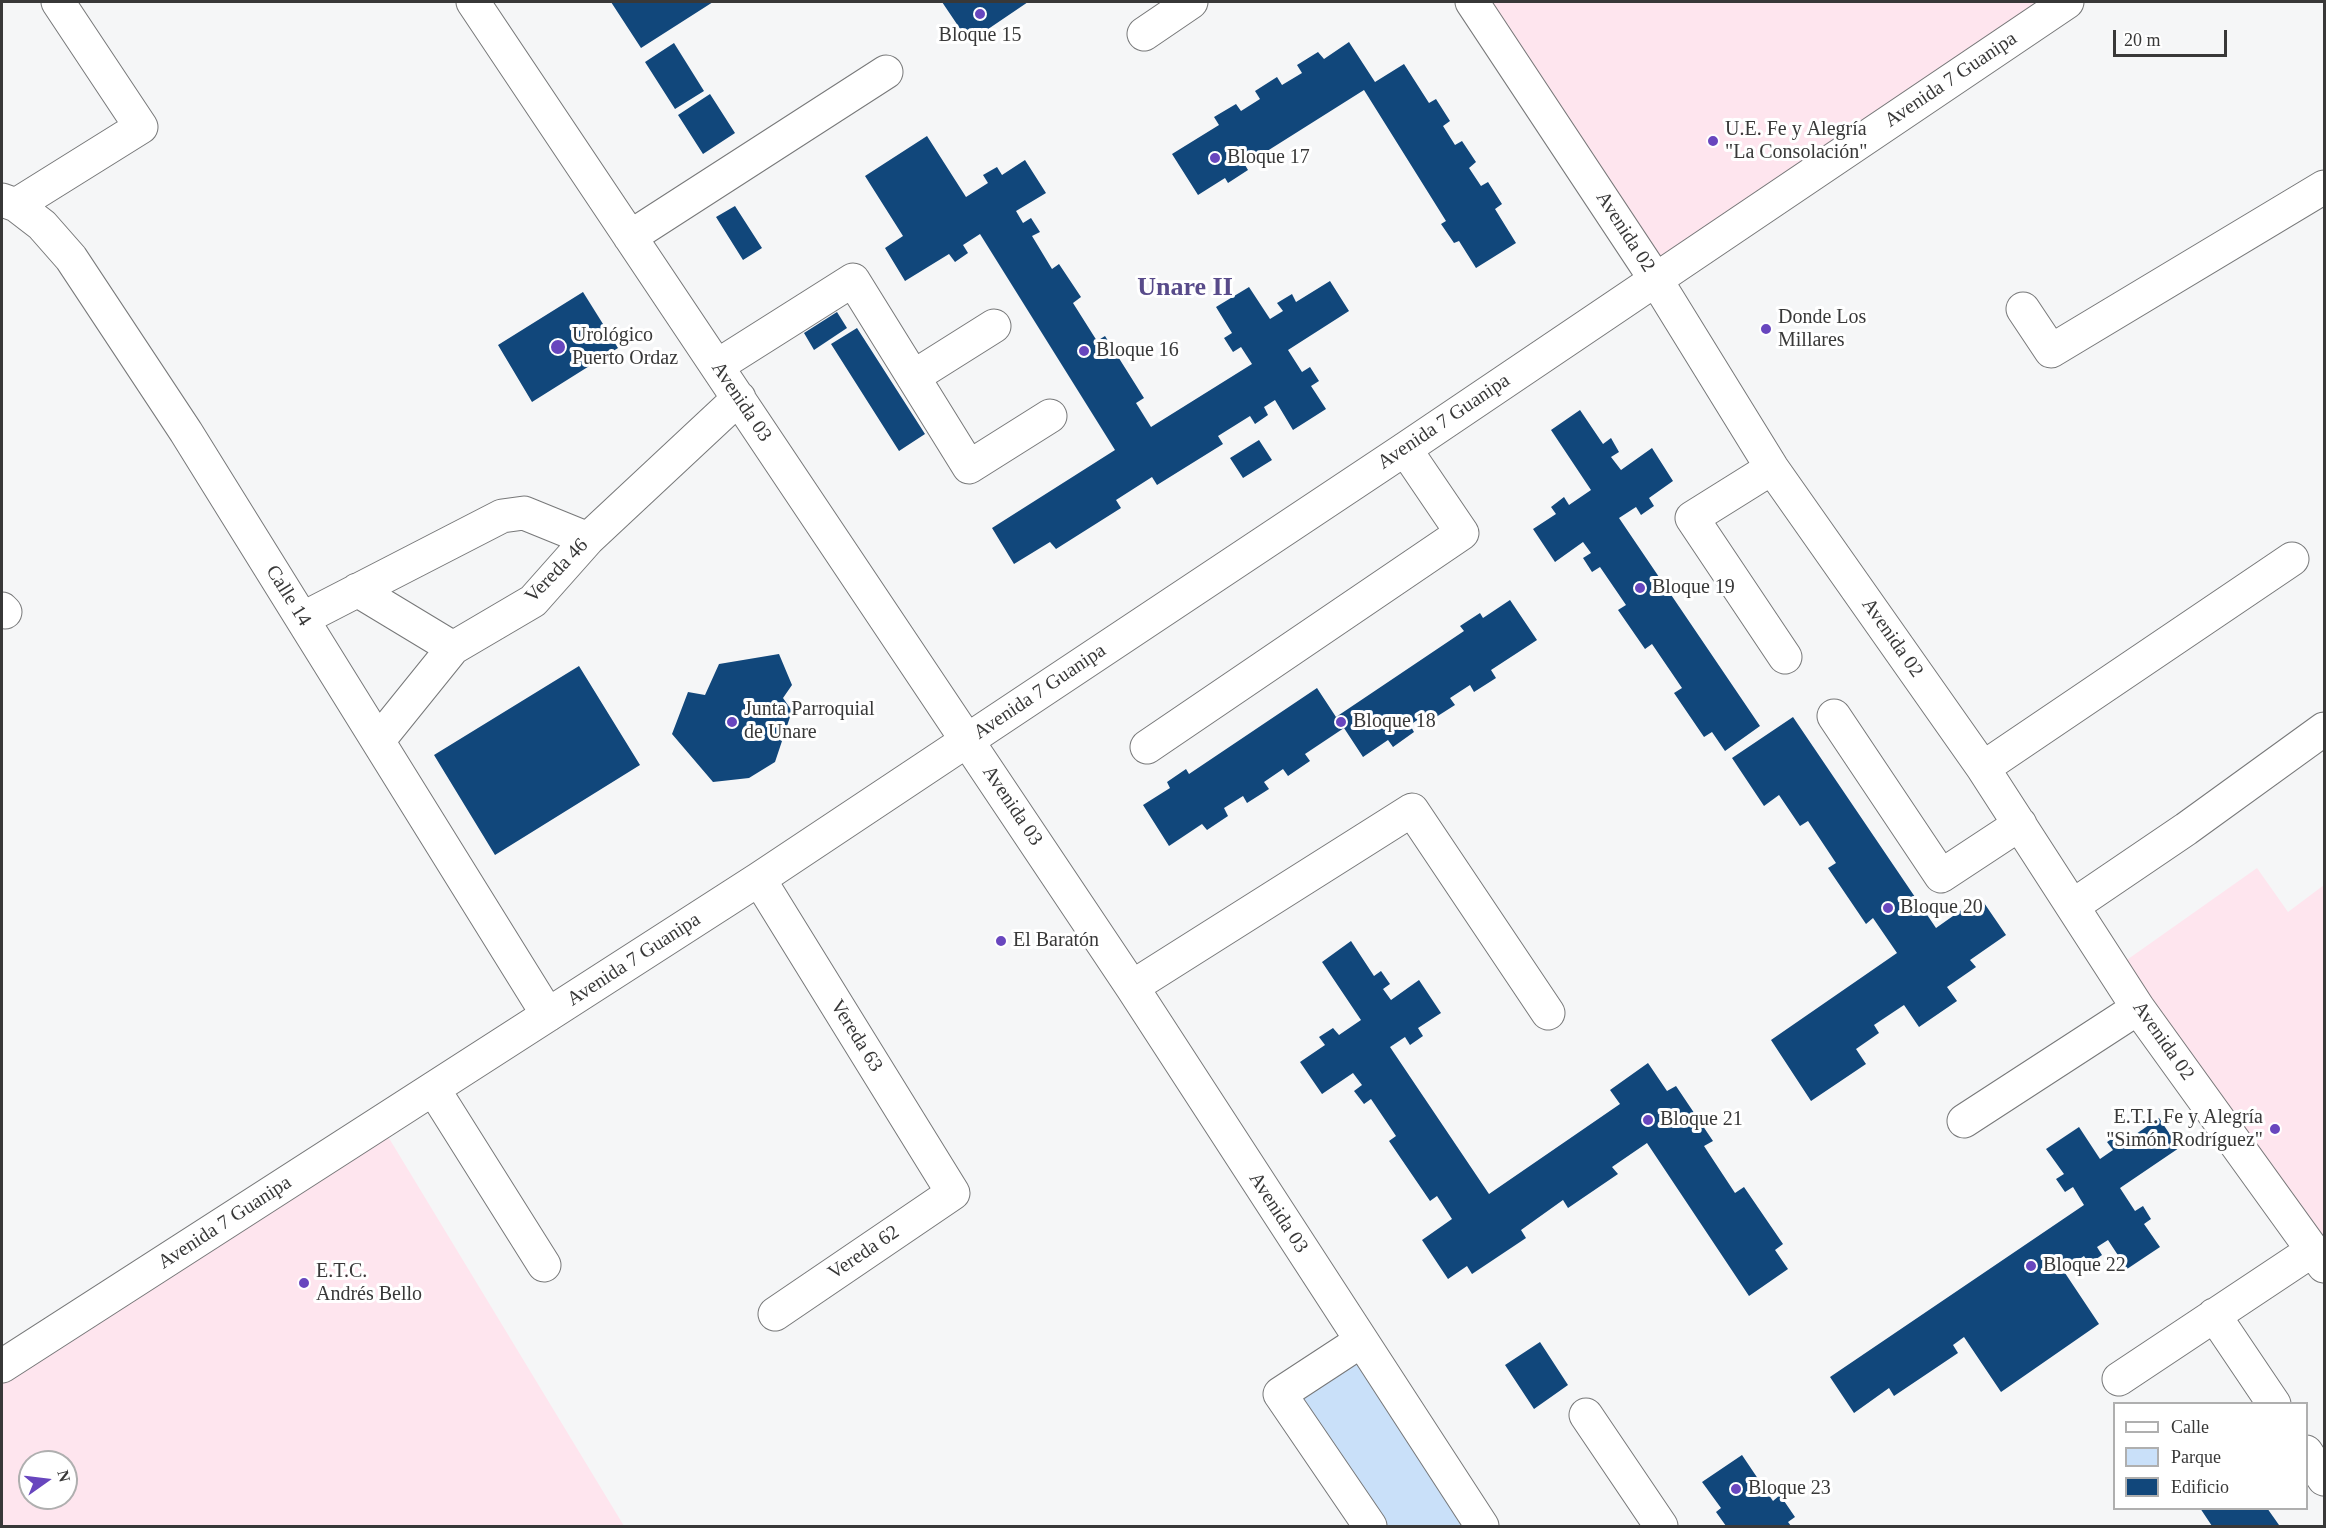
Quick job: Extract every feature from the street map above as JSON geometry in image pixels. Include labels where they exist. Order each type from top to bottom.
[{"type":"street","points":[[9,203],[141,127],[58,2]]},
{"type":"street","name":"Avenida 03","points":[[473,2],[1132,987],[1482,1527]]},
{"type":"street","points":[[1144,34],[1191,2]]},
{"type":"street","name":"Avenida 02","points":[[1472,2],[1656,280],[1772,468],[1983,768],[2074,905],[2138,1008],[2319,1258]]},
{"type":"street","name":"Avenida 7 Guanipa","points":[[2,1366],[759,879],[1405,449],[2067,2]]},
{"type":"street","points":[[630,237],[886,72]]},
{"type":"street","points":[[2023,309],[2051,351],[2325,187]]},
{"type":"street","name":"Calle 14","points":[[9,203],[42,225],[71,258],[186,432],[548,1015]]},
{"type":"street","points":[[717,366],[853,280],[969,467],[1050,416]]},
{"type":"street","points":[[913,377],[994,326]]},
{"type":"street","name":"Vereda 46","points":[[378,741],[453,648],[533,601],[588,538],[739,398]]},
{"type":"street","points":[[1146,747],[1462,533],[1405,449]]},
{"type":"street","points":[[1772,468],[1692,518],[1785,657]]},
{"type":"street","points":[[302,619],[502,516],[524,513],[588,538]]},
{"type":"street","points":[[1983,768],[2292,559]]},
{"type":"street","points":[[357,590],[453,648]]},
{"type":"street","points":[[1834,716],[1941,876],[2020,825]]},
{"type":"street","points":[[2074,905],[2186,829],[2325,729]]},
{"type":"street","points":[[1132,987],[1412,810],[1548,1012]]},
{"type":"street","name":"Vereda 63","points":[[759,879],[953,1193]]},
{"type":"street","points":[[1964,1121],[2138,1008]]},
{"type":"street","points":[[434,1090],[544,1265]]},
{"type":"street","name":"Vereda 62","points":[[775,1314],[953,1193]]},
{"type":"street","points":[[2119,1379],[2214,1315],[2319,1258]]},
{"type":"street","points":[[2214,1315],[2273,1402]]},
{"type":"street","points":[[1361,1341],[1280,1394],[1370,1527]]},
{"type":"street","points":[[1586,1414],[1661,1527]]},
{"type":"street","points":[[2308,1454],[2325,1479]]},
{"type":"shaded area","name":"U.E. Fe y Alegría \"La Consolación\"","points":[[1472,2],[2067,2],[1656,280]]},
{"type":"shaded area","name":"E.T.I. Fe y Alegría \"Simón Rodríguez\"","points":[[2257,868],[2288,912],[2324,885],[2324,1266],[2114,969]]},
{"type":"shaded area","name":"E.T.C. Andrés Bello","points":[[381,1125],[624,1526],[2,1526],[2,1366]]},
{"type":"green space","points":[[1361,1341],[1483,1526],[1370,1526],[1280,1394]]},
{"type":"building","points":[[611,2],[713,2],[641,48]]},
{"type":"building","name":"Bloque 15","points":[[942,2],[1028,2],[969,42]]},
{"type":"building","name":"Bloque 17","points":[[1349,42],[1375,82],[1404,64],[1429,103],[1436,99],[1450,121],[1443,126],[1455,145],[1462,141],[1476,162],[1469,168],[1481,186],[1488,182],[1502,204],[1495,209],[1516,243],[1476,268],[1459,241],[1454,243],[1441,224],[1446,221],[1364,90],[1245,165],[1248,170],[1228,183],[1225,178],[1198,195],[1172,154],[1219,125],[1214,117],[1236,104],[1241,111],[1260,99],[1255,91],[1277,77],[1282,85],[1302,73],[1297,65],[1318,52],[1324,59]]},
{"type":"building","points":[[674,43],[704,91],[675,109],[645,62]]},
{"type":"building","points":[[710,94],[735,133],[703,154],[678,115]]},
{"type":"building","name":"Bloque 16","points":[[927,136],[966,197],[988,183],[983,175],[997,167],[1002,175],[1025,160],[1046,193],[1016,211],[1023,223],[1031,218],[1040,232],[1032,236],[1052,269],[1059,264],[1081,297],[1073,303],[1097,341],[1105,336],[1144,398],[1136,403],[1151,427],[1252,364],[1241,347],[1233,352],[1224,338],[1232,333],[1216,307],[1249,287],[1270,319],[1283,311],[1277,303],[1292,294],[1296,302],[1330,281],[1349,311],[1288,350],[1302,372],[1310,367],[1319,381],[1311,386],[1326,409],[1293,430],[1275,400],[1264,407],[1268,415],[1255,424],[1250,416],[1218,436],[1223,444],[1157,485],[1152,477],[1116,500],[1121,508],[1056,549],[1050,542],[1014,564],[992,528],[1115,450],[980,234],[963,245],[968,253],[955,262],[949,254],[905,281],[885,248],[903,236],[865,176]]},
{"type":"building","points":[[735,206],[762,248],[743,260],[716,217]]},
{"type":"building","name":"Urológico Puerto Ordaz","points":[[583,292],[618,348],[532,402],[498,345]]},
{"type":"building","points":[[837,312],[847,328],[814,350],[804,333]]},
{"type":"building","points":[[857,328],[925,434],[899,451],[831,344]]},
{"type":"building","name":"Bloque 19","points":[[1580,410],[1603,444],[1611,438],[1619,452],[1611,457],[1621,470],[1652,448],[1673,481],[1649,498],[1654,506],[1641,515],[1636,507],[1619,518],[1760,726],[1725,751],[1712,732],[1704,737],[1674,693],[1682,688],[1652,644],[1645,649],[1618,610],[1626,605],[1600,567],[1592,572],[1583,558],[1591,553],[1583,542],[1555,562],[1533,529],[1556,514],[1551,507],[1564,497],[1569,505],[1591,490],[1551,430]]},
{"type":"building","points":[[1259,440],[1272,460],[1243,478],[1230,458]]},
{"type":"building","name":"Bloque 18","points":[[1510,600],[1537,640],[1491,670],[1496,678],[1474,692],[1470,685],[1450,698],[1455,705],[1433,719],[1429,712],[1410,725],[1414,732],[1393,747],[1388,740],[1363,757],[1344,728],[1305,754],[1310,761],[1288,776],[1283,769],[1264,782],[1269,789],[1247,803],[1243,796],[1224,808],[1228,816],[1207,830],[1202,824],[1169,846],[1143,805],[1170,788],[1167,782],[1186,769],[1189,774],[1317,688],[1336,717],[1464,631],[1460,626],[1480,613],[1483,618]]},
{"type":"building","name":"Junta Parroquial de Unare","points":[[779,654],[792,685],[783,698],[792,711],[775,762],[749,778],[713,782],[672,734],[688,692],[705,695],[719,664]]},
{"type":"building","points":[[579,666],[640,765],[495,855],[434,755]]},
{"type":"building","name":"Bloque 20","points":[[1793,717],[1936,928],[1980,897],[2006,935],[1970,960],[1976,967],[1947,987],[1957,1001],[1919,1027],[1904,1005],[1874,1025],[1879,1033],[1856,1049],[1866,1064],[1811,1101],[1771,1040],[1897,953],[1873,918],[1866,924],[1828,868],[1836,863],[1808,821],[1800,826],[1779,795],[1764,806],[1732,758]]},
{"type":"building","name":"Bloque 21","points":[[1351,941],[1374,976],[1381,971],[1390,984],[1383,989],[1391,1000],[1419,980],[1441,1013],[1418,1028],[1423,1036],[1410,1045],[1405,1037],[1390,1047],[1489,1194],[1620,1104],[1610,1090],[1648,1063],[1667,1091],[1676,1086],[1713,1141],[1704,1146],[1735,1193],[1744,1187],[1783,1244],[1775,1250],[1788,1269],[1749,1296],[1647,1143],[1612,1167],[1618,1174],[1568,1208],[1563,1200],[1521,1230],[1526,1238],[1472,1274],[1467,1266],[1448,1279],[1422,1240],[1452,1219],[1437,1196],[1430,1201],[1389,1141],[1396,1136],[1371,1099],[1364,1104],[1354,1091],[1362,1085],[1353,1073],[1322,1094],[1300,1062],[1325,1045],[1319,1037],[1333,1028],[1339,1035],[1361,1020],[1322,962]]},
{"type":"building","name":"Bloque 22","points":[[2159,1118],[2179,1148],[2120,1188],[2135,1211],[2143,1206],[2151,1219],[2144,1224],[2160,1247],[2127,1269],[2108,1240],[2097,1247],[2102,1255],[2089,1264],[2084,1256],[2063,1270],[2099,1324],[2001,1392],[1964,1337],[1953,1345],[1958,1353],[1894,1396],[1889,1388],[1854,1413],[1830,1377],[2084,1205],[2073,1187],[2065,1192],[2056,1179],[2064,1174],[2046,1149],[2079,1127],[2100,1159],[2113,1150],[2107,1142],[2121,1133],[2126,1141]]},
{"type":"building","points":[[1540,1342],[1568,1385],[1534,1409],[1505,1365]]},
{"type":"building","name":"Bloque 23","points":[[1742,1455],[1773,1501],[1780,1495],[1795,1517],[1788,1522],[1791,1526],[1726,1526],[1716,1512],[1721,1508],[1702,1482]]},
{"type":"building","points":[[2201,1510],[2268,1510],[2279,1525],[2212,1526]]},
{"type":"place","name":"Bloque 15","points":[[980,14]]},
{"type":"place","name":"U.E. Fe y Alegría \"La Consolación\"","points":[[1713,141]]},
{"type":"place","name":"Bloque 17","points":[[1215,158]]},
{"type":"place","name":"Donde Los Millares","points":[[1766,329]]},
{"type":"place","name":"Urológico Puerto Ordaz","points":[[558,347]]},
{"type":"place","name":"Bloque 16","points":[[1084,351]]},
{"type":"place","name":"Bloque 19","points":[[1640,588]]},
{"type":"place","name":"Junta Parroquial de Unare","points":[[732,722]]},
{"type":"place","name":"Bloque 18","points":[[1341,722]]},
{"type":"place","name":"Bloque 20","points":[[1888,908]]},
{"type":"place","name":"El Baratón","points":[[1001,941]]},
{"type":"place","name":"Bloque 21","points":[[1648,1120]]},
{"type":"place","name":"E.T.I. Fe y Alegría \"Simón Rodríguez\"","points":[[2275,1129]]},
{"type":"place","name":"Bloque 22","points":[[2031,1266]]},
{"type":"place","name":"E.T.C. Andrés Bello","points":[[304,1283]]},
{"type":"place","name":"Bloque 23","points":[[1736,1489]]},
{"type":"district","name":"Unare II","points":[[1185,288]]}]
